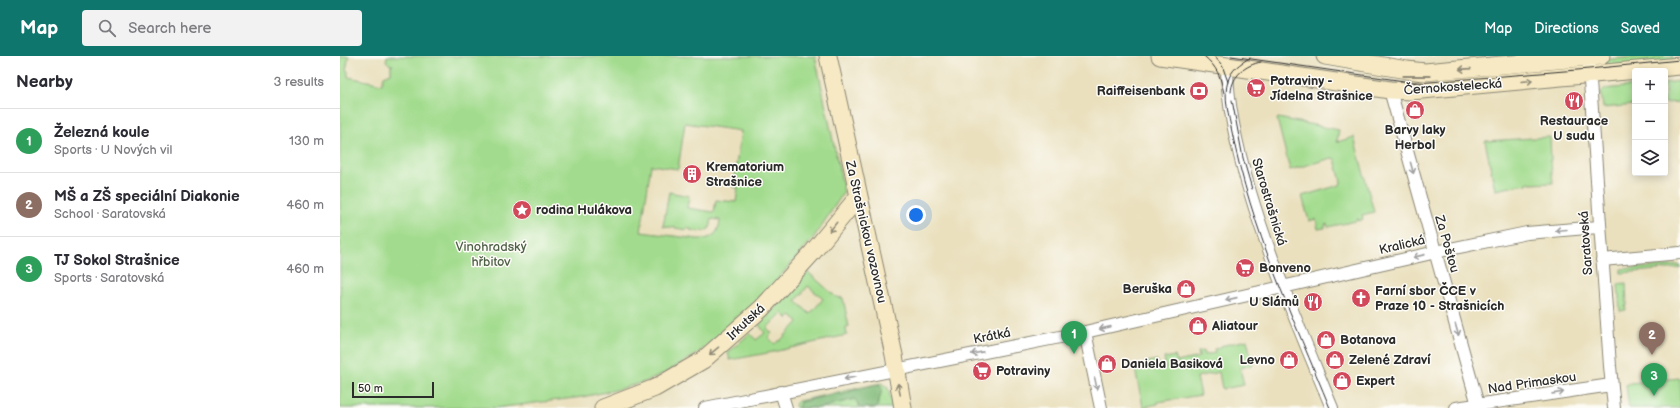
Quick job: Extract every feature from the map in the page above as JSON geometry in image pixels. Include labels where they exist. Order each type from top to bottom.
[{"type":"main road","name":"Za Strašnickou vozovnou","points":[[828,56],[894,355],[895,369],[903,408]]},
{"type":"main road","name":"Černokostelecká","points":[[1160,56],[1227,61],[1274,72],[1390,90],[1411,91],[1680,66]]},
{"type":"main road","name":"Černokostelecká","points":[[1325,56],[1425,72],[1594,57]]},
{"type":"main road","name":"Irkutská","points":[[603,408],[655,388],[703,360],[762,308],[812,253],[858,197]]},
{"type":"street","name":"Saratovská","points":[[1594,57],[1589,75],[1599,227],[1614,408]]},
{"type":"street","name":"Starostrašnická","points":[[1227,61],[1231,108],[1240,158],[1261,228],[1332,408]]},
{"type":"street","name":"Za Poštou","points":[[1390,90],[1478,405]]},
{"type":"street","name":"Kralická","points":[[1283,287],[1435,252],[1527,233],[1599,227]]},
{"type":"street","points":[[1602,260],[1680,253]]},
{"type":"street","name":"Krátká","points":[[705,408],[1085,332],[1283,287]]},
{"type":"street","points":[[1085,332],[1101,408]]},
{"type":"street","name":"Nad Primaskou","points":[[1456,408],[1611,385]]},
{"type":"street","points":[[781,392],[786,408]]},
{"type":"green space","name":"Vinohradský hřbitov","points":[[340,56],[349,56],[346,70],[348,71],[348,77],[382,84],[384,76],[391,73],[391,66],[393,65],[390,65],[386,61],[387,56],[815,56],[844,192],[812,240],[768,290],[745,313],[696,355],[648,381],[616,390],[582,397],[496,408],[340,408]],"holes":[[[685,123],[741,131],[733,187],[738,188],[736,202],[716,200],[714,212],[687,208],[689,196],[669,192],[663,226],[687,230],[687,228],[690,228],[690,230],[700,232],[703,230],[703,232],[710,228],[712,219],[720,220],[718,229],[714,235],[711,237],[698,239],[641,232],[651,165],[678,169]]]},
{"type":"green space","points":[[1642,56],[1673,56],[1673,63],[1605,70],[1604,60]]},
{"type":"green space","points":[[1680,81],[1680,102],[1668,103],[1668,83]]},
{"type":"green space","points":[[1632,86],[1632,105],[1603,108],[1601,93],[1604,89]]},
{"type":"green space","points":[[1278,118],[1339,130],[1337,142],[1354,137],[1374,212],[1362,215],[1363,219],[1358,221],[1357,218],[1356,221],[1328,227],[1327,224],[1325,225],[1325,228],[1318,229],[1316,219],[1309,221],[1302,196],[1340,185],[1341,182],[1335,159],[1332,158],[1290,170]]},
{"type":"green space","points":[[1550,137],[1550,163],[1553,183],[1530,184],[1530,182],[1527,184],[1495,190],[1485,141]]},
{"type":"green space","points":[[1680,265],[1680,268],[1621,273],[1621,269]]},
{"type":"green space","points":[[808,272],[836,297],[843,298],[849,327],[846,328],[847,335],[730,360],[728,353],[750,333],[756,340],[765,333],[759,325]],"holes":[[[808,286],[823,299],[810,314],[796,301]],[[782,313],[788,319],[792,315],[798,322],[780,341],[775,344],[768,337],[772,333],[767,328]]]},
{"type":"green space","points":[[1626,283],[1627,306],[1625,306],[1626,310],[1620,311],[1618,284]]},
{"type":"green space","points":[[1247,340],[1253,365],[1240,368],[1244,385],[1222,389],[1219,372],[1197,377],[1201,395],[1158,402],[1158,404],[1143,407],[1135,369],[1148,366],[1148,362],[1157,360],[1160,369],[1166,368],[1164,358],[1175,356],[1177,362],[1199,357],[1198,352],[1203,351],[1204,355],[1215,353],[1214,349],[1220,348],[1220,346]]},
{"type":"green space","points":[[1680,378],[1680,408],[1629,408],[1626,385],[1630,383]]},
{"type":"green space","points":[[881,383],[888,388],[893,408],[796,408],[795,404],[798,401]]},
{"type":"green space","points":[[877,385],[882,389],[877,408],[860,408],[855,399],[819,408],[798,408],[800,402],[838,393],[842,395],[851,391]]},
{"type":"tram line","points":[[1204,56],[1218,73],[1224,93]]},
{"type":"tram line","points":[[1214,56],[1222,65],[1228,82]]},
{"type":"tram line","points":[[1231,56],[1418,83],[1680,60]]},
{"type":"tram line","points":[[1250,58],[1239,65],[1229,77],[1226,93],[1228,113],[1240,168],[1250,203],[1274,272],[1330,408]]},
{"type":"tram line","points":[[1231,92],[1234,81],[1240,72],[1255,63],[1261,62]]},
{"type":"tram line","points":[[1403,76],[1431,76]]},
{"type":"tram line","points":[[1232,100],[1243,158],[1252,189]]},
{"type":"place","name":"Potraviny - Jídelna Strašnice","points":[[1256,88]]},
{"type":"place","name":"Raiffeisenbank","points":[[1199,91]]},
{"type":"place","name":"Restaurace U sudu","points":[[1574,101]]},
{"type":"place","name":"Barvy laky Herbol","points":[[1415,110]]},
{"type":"place","name":"Krematorium Strašnice","points":[[692,174]]},
{"type":"place","name":"rodina Hulákova","points":[[522,210]]},
{"type":"place","name":"Bonveno","points":[[1245,268]]},
{"type":"place","name":"Beruška","points":[[1186,289]]},
{"type":"place","name":"Farní sbor ČCE v Praze 10 - Strašnicích","points":[[1361,298]]},
{"type":"place","name":"U Slámů","points":[[1313,302]]},
{"type":"place","name":"Aliatour","points":[[1198,326]]},
{"type":"place","name":"Botanova","points":[[1326,340]]},
{"type":"place","name":"Železná koule","points":[[1074,354]]},
{"type":"place","name":"MŠ a ZŠ speciální Diakonie","points":[[1652,355]]},
{"type":"place","name":"Levno","points":[[1289,360]]},
{"type":"place","name":"Zelené Zdraví","points":[[1335,360]]},
{"type":"place","name":"Daniela Basiková","points":[[1107,364]]},
{"type":"place","name":"Potraviny","points":[[982,371]]},
{"type":"place","name":"Expert","points":[[1342,381]]},
{"type":"place","name":"TJ Sokol Strašnice","points":[[1654,396]]}]
